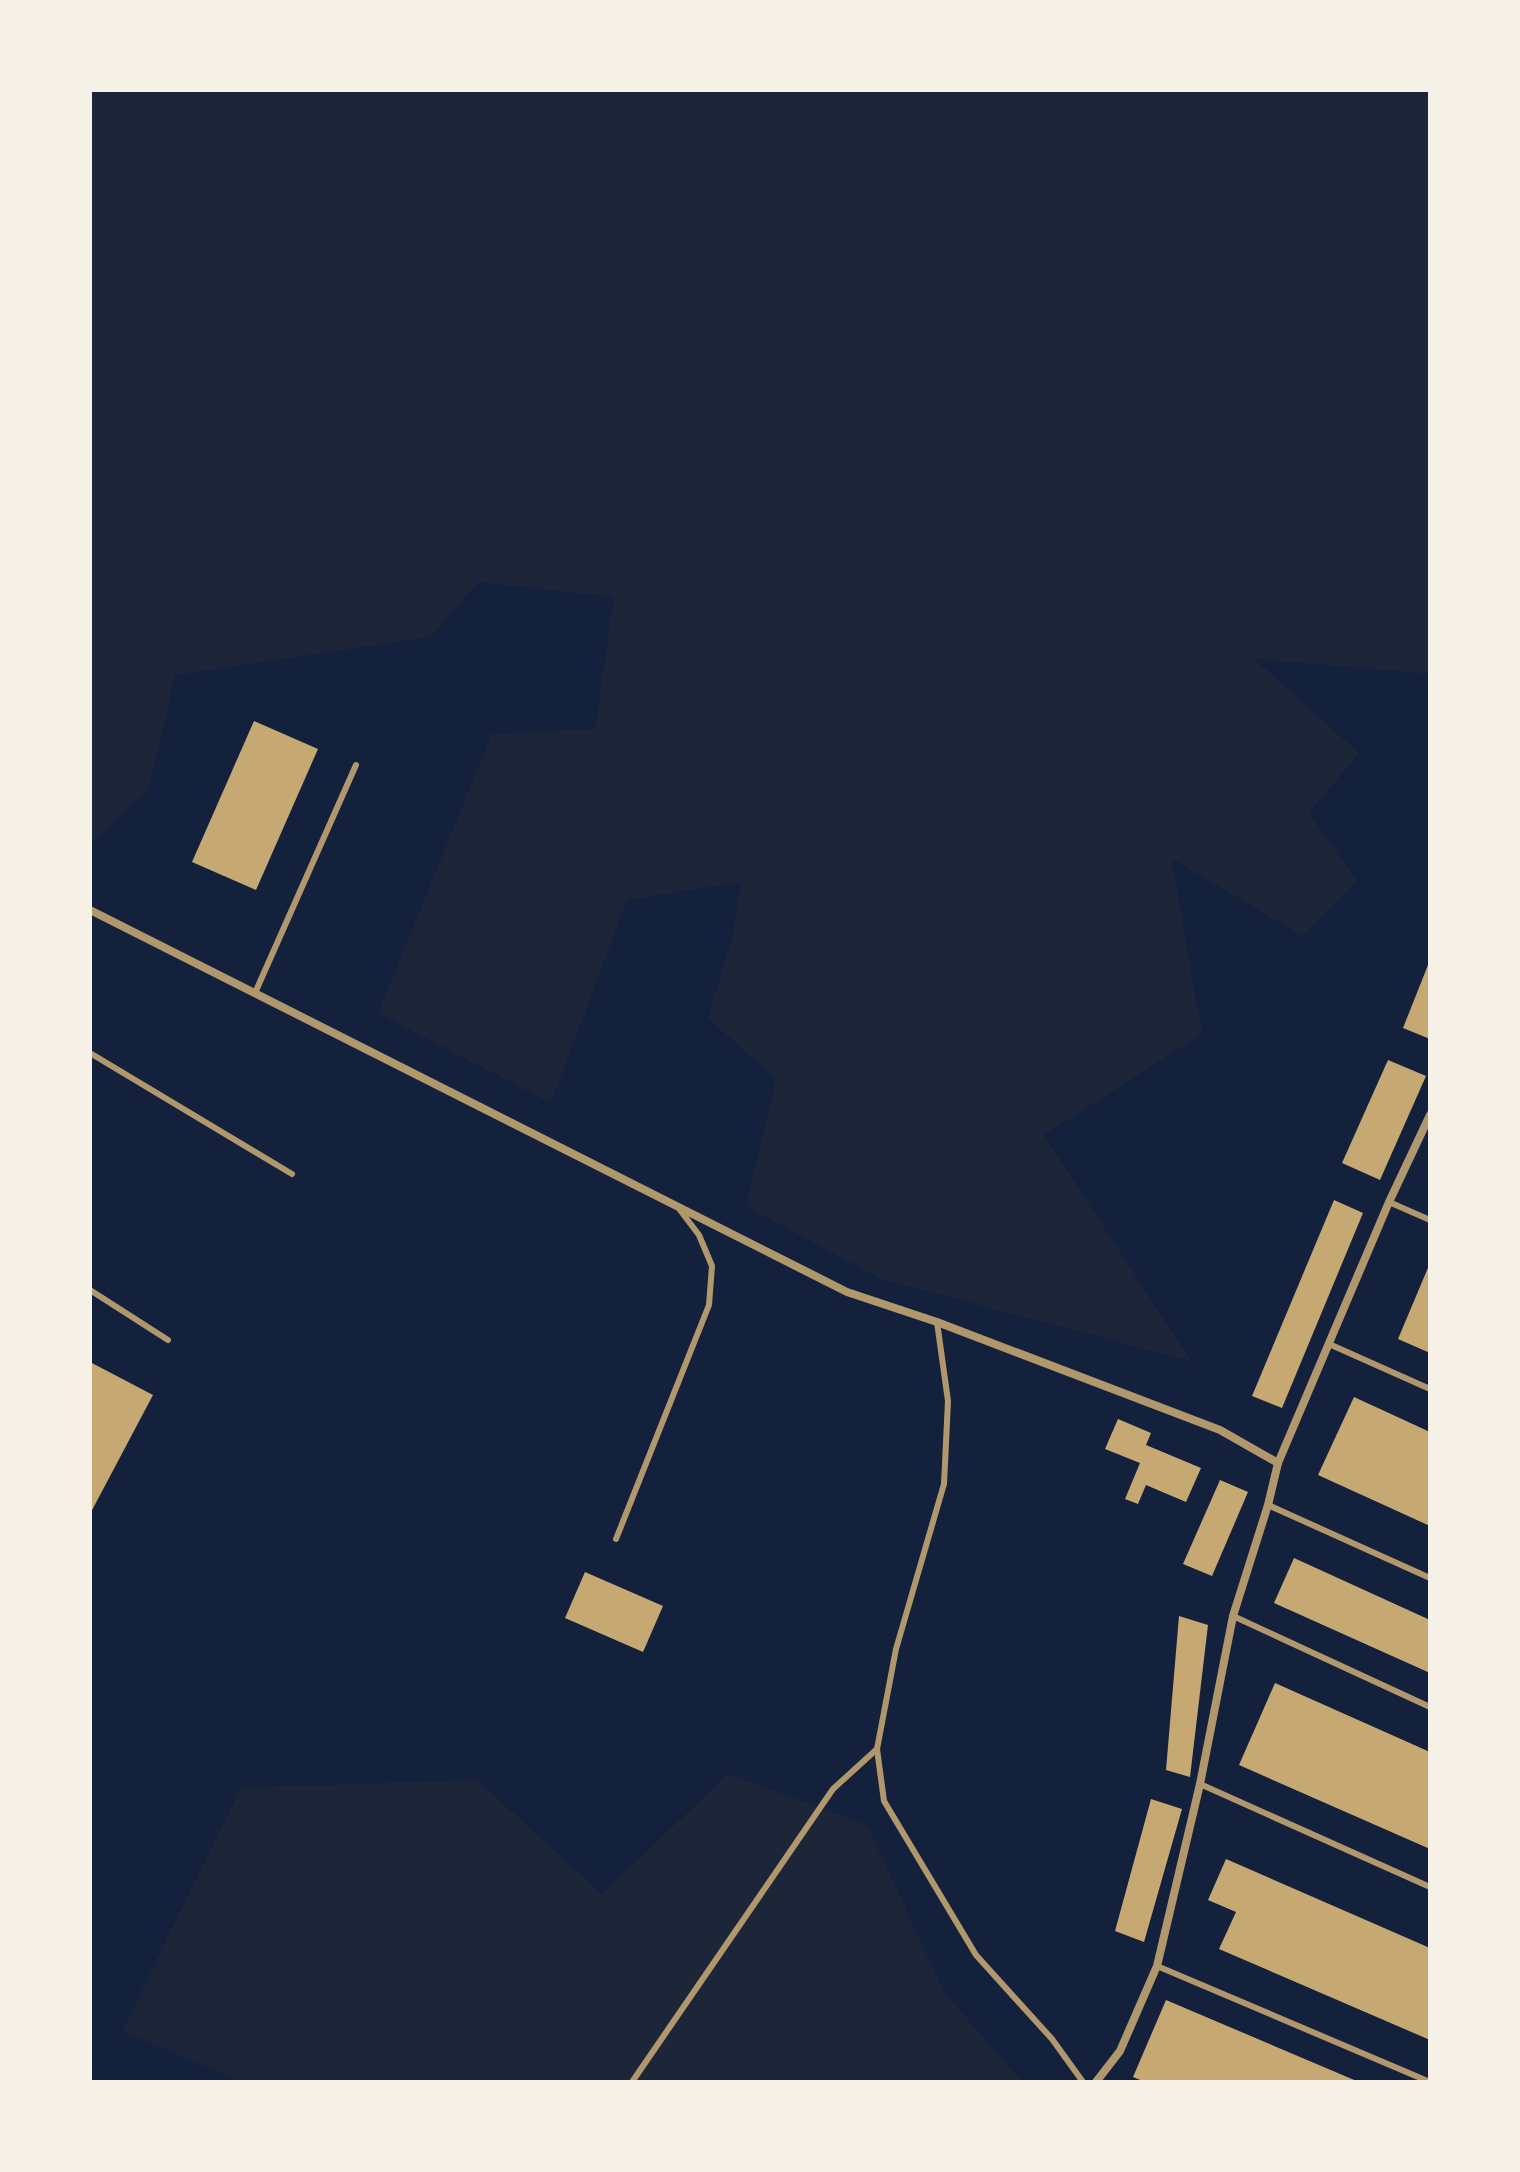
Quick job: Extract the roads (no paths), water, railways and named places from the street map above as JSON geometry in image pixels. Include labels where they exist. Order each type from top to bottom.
[{"type":"street","points":[[90,910],[847,1292],[937,1322],[1220,1430],[1278,1463]]},
{"type":"street","points":[[1096,2082],[1120,2051],[1157,1966],[1200,1784],[1233,1616],[1278,1463],[1389,1202],[1430,1115]]},
{"type":"lane","points":[[255,993],[356,765]]},
{"type":"lane","points":[[90,1053],[292,1174]]},
{"type":"lane","points":[[1389,1202],[1430,1220]]},
{"type":"lane","points":[[616,1539],[709,1305],[712,1266],[699,1235],[678,1207]]},
{"type":"lane","points":[[90,1290],[168,1340]]},
{"type":"lane","points":[[937,1322],[948,1401],[944,1484],[896,1649],[877,1749],[884,1801],[976,1955],[1052,2039],[1083,2082]]},
{"type":"lane","points":[[1329,1344],[1430,1389]]},
{"type":"lane","points":[[1268,1505],[1430,1578]]},
{"type":"lane","points":[[1233,1616],[1430,1707]]},
{"type":"lane","points":[[632,2082],[833,1789],[877,1749]]},
{"type":"lane","points":[[1200,1784],[1430,1887]]},
{"type":"lane","points":[[1157,1966],[1430,2082]]}]
